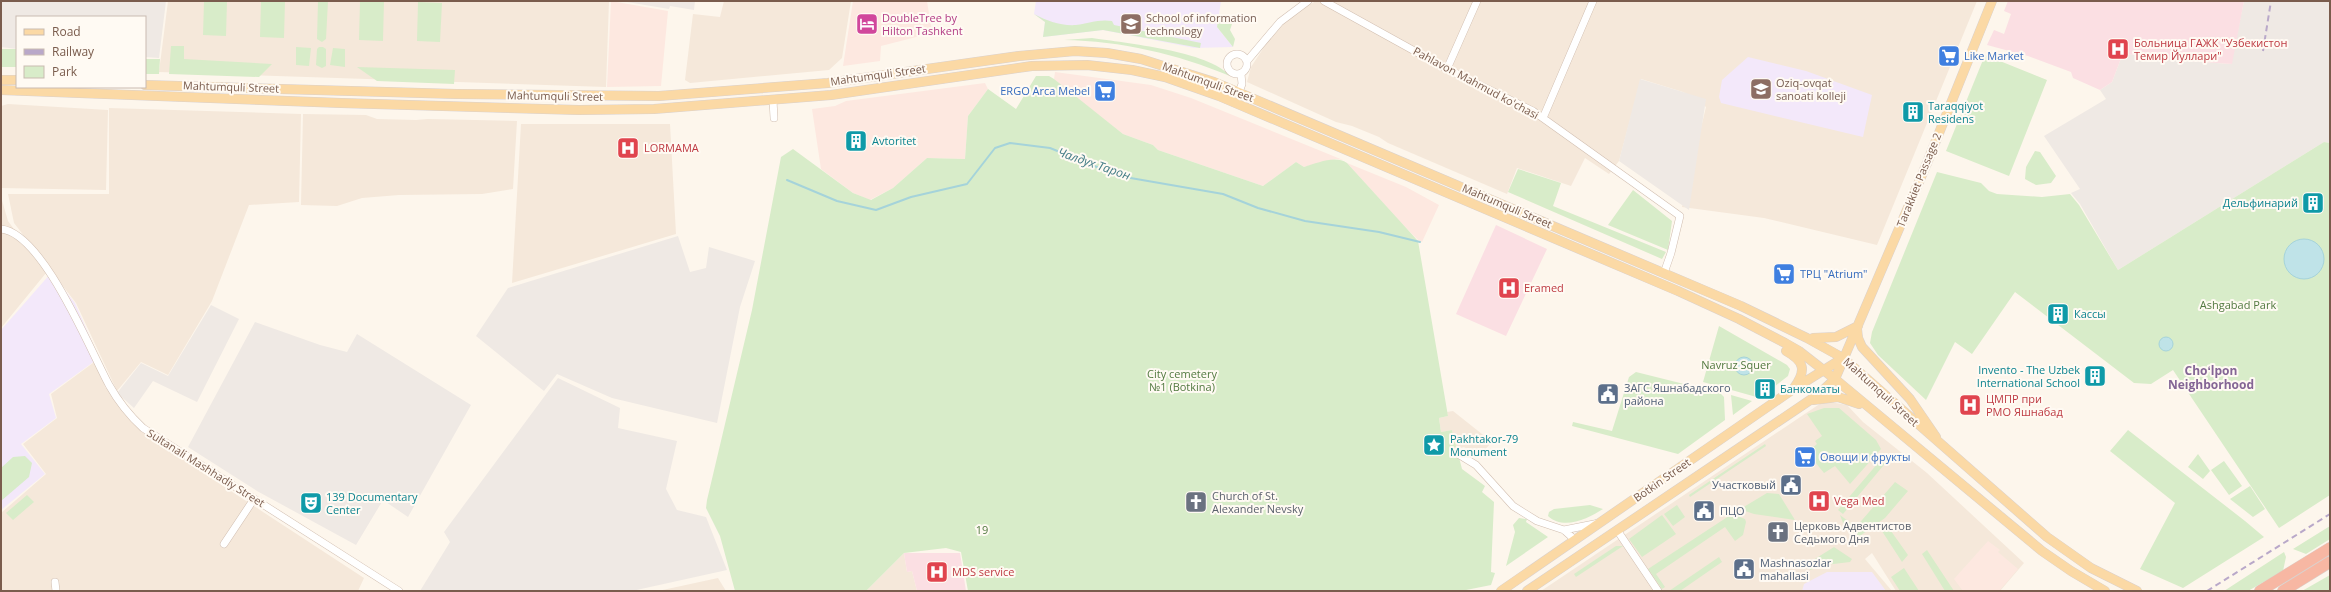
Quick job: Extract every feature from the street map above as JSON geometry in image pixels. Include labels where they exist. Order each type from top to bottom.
[{"type":"highway","points":[[2260,591],[2330,548]]},
{"type":"highway","points":[[2283,591],[2330,562]]},
{"type":"main road","name":"Tarakkiet Passage 2","points":[[1835,379],[1992,1]]},
{"type":"main road","name":"Mahtumquli Street","points":[[146,84],[562,96],[672,95],[828,82],[1019,56],[1075,51],[1107,53],[1151,61],[1194,74],[1239,92],[1664,272],[1807,338],[1843,358],[1945,450],[2062,549],[2096,570],[2137,591]]},
{"type":"main road","name":"Mahtumquli Street","points":[[1,90],[579,110],[673,108],[831,95],[1048,65],[1102,66],[1148,73],[1219,96],[1678,291],[1739,319],[1799,351],[1835,379],[2042,551],[2071,571],[2105,591]]},
{"type":"main road","points":[[1,80],[16,80]]},
{"type":"main road","points":[[191,86],[191,97]]},
{"type":"main road","points":[[672,95],[673,108]]},
{"type":"main road","points":[[1678,291],[1682,280]]},
{"type":"main road","points":[[1739,319],[1755,332],[1799,360],[1802,367],[1802,374],[1792,390]]},
{"type":"main road","points":[[1807,338],[1830,339],[1848,332],[1858,326]]},
{"type":"main road","points":[[1858,326],[1858,338],[1862,347],[1912,402],[1945,450]]},
{"type":"main road","name":"Botkin Street","points":[[1501,591],[1792,390],[1843,358]]},
{"type":"main road","name":"Botkin Street","points":[[1527,591],[1810,400],[1835,379]]},
{"type":"main road","points":[[1810,400],[1838,397],[1850,400],[1871,410]]},
{"type":"main road","points":[[1671,474],[1680,487]]},
{"type":"street","points":[[1247,61],[1240,54],[1233,54],[1228,59],[1226,66],[1229,71],[1235,74],[1241,74],[1246,70],[1247,61],[1280,22],[1308,1]]},
{"type":"street","name":"Pahlavon Mahmud ko'chasi","points":[[1324,1],[1447,69],[1543,118],[1680,216],[1671,253],[1664,272]]},
{"type":"street","points":[[1447,69],[1477,1]]},
{"type":"street","points":[[1543,118],[1593,1]]},
{"type":"street","points":[[1239,92],[1242,84],[1241,74]]},
{"type":"street","points":[[773,100],[774,118]]},
{"type":"street","name":"Sultanali Mashhadiy Street","points":[[1,229],[11,231],[24,238],[54,280],[76,315],[109,385],[135,420],[158,439],[399,591]]},
{"type":"street","points":[[1458,454],[1476,465],[1513,506],[1537,521],[1564,530],[1575,540]]},
{"type":"street","points":[[224,544],[254,499]]},
{"type":"street","points":[[1564,530],[1601,522]]},
{"type":"street","points":[[1618,530],[1658,591]]},
{"type":"street","points":[[55,582],[56,591]]},
{"type":"shaded area","points":[[1,1],[166,1],[159,58],[146,57],[146,16],[16,16],[16,49],[1,47]]},
{"type":"shaded area","points":[[168,1],[609,1],[606,87],[159,72]]},
{"type":"shaded area","points":[[611,1],[668,11],[661,86],[607,87]]},
{"type":"shaded area","points":[[621,1],[695,1],[694,10],[670,6],[669,9]]},
{"type":"shaded area","points":[[724,1],[851,1],[842,58],[829,70],[690,83],[685,80],[693,14],[720,17]]},
{"type":"shaded area","points":[[853,1],[927,1],[932,33],[881,46],[880,61],[843,66]]},
{"type":"shaded area","name":"School of information technology","points":[[1036,1],[1221,1],[1217,27],[1233,47],[1194,48],[1103,30],[1043,37],[1045,22],[1034,14]]},
{"type":"shaded area","points":[[1316,1],[1977,1],[1877,245],[1764,218],[1682,207],[1706,107],[1683,92],[1641,79],[1619,161],[1609,174],[1585,158],[1571,186],[1517,168],[1507,194],[1388,143],[1379,137],[1352,126],[1336,122],[1247,82],[1251,67],[1272,35],[1290,16]]},
{"type":"shaded area","name":"Больница ГАЖК \"Узбекистон Темир Йуллари\"","points":[[2008,1],[2244,1],[2232,64],[2155,59],[2123,53],[2112,82],[2100,90],[2073,78],[2071,72],[2028,56],[1987,45],[1994,30],[2004,34],[2011,14],[2004,11]]},
{"type":"shaded area","points":[[2244,1],[2330,1],[2330,143],[2324,142],[2118,270],[2080,204],[2071,193],[2080,189],[2044,136],[2106,99],[2100,90],[2112,82],[2123,53],[2155,59],[2231,64]]},
{"type":"shaded area","points":[[1748,57],[1806,71],[1872,95],[1863,137],[1721,103],[1719,97],[1722,80]]},
{"type":"shaded area","points":[[1055,72],[1151,85],[1191,98],[1343,160],[1336,159],[1304,167],[1296,162],[1263,186],[1158,150],[1153,145],[1123,134],[1063,88],[1054,79]]},
{"type":"shaded area","points":[[1640,79],[1706,99],[1689,210],[1619,161]]},
{"type":"shaded area","points":[[985,83],[988,89],[968,116],[965,159],[927,158],[893,188],[870,200],[853,193],[821,169],[812,109],[835,106],[846,101]]},
{"type":"shaded area","points":[[8,104],[108,110],[106,190],[1,188],[1,106]]},
{"type":"shaded area","points":[[109,108],[301,114],[299,202],[249,205],[212,301],[168,375],[141,362],[117,391],[76,303],[14,223],[8,194],[109,194]]},
{"type":"shaded area","points":[[303,114],[366,115],[377,119],[517,121],[513,189],[482,194],[399,195],[362,198],[337,206],[301,205]]},
{"type":"shaded area","points":[[521,124],[670,124],[676,234],[512,283]]},
{"type":"shaded area","points":[[1347,163],[1406,187],[1439,205],[1422,242],[1418,240],[1401,223]]},
{"type":"shaded area","points":[[1,197],[8,221],[46,273],[1,328]]},
{"type":"shaded area","points":[[1496,225],[1547,249],[1506,336],[1456,314]]},
{"type":"shaded area","points":[[678,236],[690,272],[706,268],[709,247],[755,261],[740,307],[717,423],[612,398],[557,374],[544,391],[476,336],[508,288]]},
{"type":"shaded area","points":[[51,273],[75,303],[99,358],[49,394],[56,418],[21,444],[45,474],[1,510],[1,330]]},
{"type":"shaded area","points":[[211,305],[239,319],[197,402],[153,381],[134,408],[117,393],[141,363],[168,376]]},
{"type":"shaded area","points":[[255,322],[320,345],[347,352],[357,334],[471,405],[408,517],[383,500],[356,545],[257,491],[188,447]]},
{"type":"shaded area","points":[[97,360],[105,387],[133,423],[185,461],[364,578],[358,591],[1,591],[1,513],[46,474],[23,444],[57,418],[51,394]]},
{"type":"shaded area","points":[[558,378],[620,408],[618,428],[677,441],[666,489],[677,510],[706,517],[727,570],[632,591],[420,591],[450,542],[444,532]]},
{"type":"shaded area","points":[[1824,401],[1847,405],[1863,422],[1927,473],[2024,563],[2000,591],[1896,591],[1872,553],[1865,559],[1892,591],[1541,591]]},
{"type":"shaded area","points":[[1453,411],[1492,442],[1479,456],[1464,447],[1457,449],[1452,430],[1441,432],[1439,418],[1448,416],[1447,412]]},
{"type":"shaded area","points":[[1988,541],[2000,550],[1998,552],[2018,569],[1999,591],[1963,591],[1954,579]]},
{"type":"shaded area","points":[[904,553],[907,572],[912,571],[917,591],[866,591]]},
{"type":"shaded area","name":"MDS service","points":[[904,553],[960,553],[966,591],[917,591],[912,571],[907,572]]},
{"type":"shaded area","points":[[1827,572],[1872,572],[1886,591],[1802,591],[1804,584]]},
{"type":"shaded area","points":[[718,578],[726,591],[658,591]]},
{"type":"green space","points":[[204,1],[227,1],[226,36],[203,35]]},
{"type":"green space","points":[[261,1],[285,1],[284,38],[260,37]]},
{"type":"green space","points":[[318,1],[328,1],[326,39],[322,42],[317,39]]},
{"type":"green space","points":[[360,1],[384,1],[383,41],[359,40]]},
{"type":"green space","points":[[418,2],[442,3],[440,42],[417,41]]},
{"type":"green space","points":[[1034,14],[1049,21],[1065,25],[1076,25],[1103,20],[1112,21],[1114,25],[1201,43],[1200,48],[1103,30],[1043,37],[1045,22]]},
{"type":"green space","points":[[1218,20],[1232,24],[1230,30],[1235,39],[1233,47],[1217,27]]},
{"type":"green space","points":[[1092,38],[1186,54],[1220,67],[1230,76],[1190,61],[1148,50],[1107,43],[1064,40]]},
{"type":"green space","points":[[171,46],[184,46],[184,59],[272,64],[259,77],[169,74]]},
{"type":"green space","points":[[296,47],[311,48],[309,66],[296,65]]},
{"type":"green space","points":[[319,47],[326,49],[326,66],[322,68],[316,65],[317,49]]},
{"type":"green space","points":[[333,48],[345,49],[345,67],[330,65]]},
{"type":"green space","points":[[1,49],[16,49],[16,67],[1,67]]},
{"type":"green space","points":[[1985,55],[2047,80],[2009,176],[1946,151]]},
{"type":"green space","points":[[146,59],[160,59],[159,74],[146,74]]},
{"type":"green space","points":[[357,67],[455,70],[454,84],[377,81]]},
{"type":"green space","name":"City cemetery №1 (Botkina)","points":[[1036,76],[1049,76],[1054,79],[1123,134],[1153,145],[1158,150],[1263,186],[1296,162],[1304,167],[1326,160],[1337,160],[1347,163],[1418,241],[1448,416],[1439,418],[1441,432],[1452,430],[1462,469],[1485,486],[1482,492],[1494,502],[1491,572],[1495,573],[1491,585],[1461,591],[968,591],[961,552],[946,548],[904,553],[866,591],[735,591],[720,536],[706,508],[752,310],[781,157],[793,149],[853,193],[871,200],[893,188],[927,158],[965,159],[968,116],[988,89],[1016,109]]},
{"type":"green space","name":"Ashgabad Park","points":[[2324,142],[2330,143],[2330,495],[2279,528],[2173,370],[2151,384],[2134,383],[2015,292],[1972,354],[1955,342],[1926,400],[1878,355],[1870,343],[1872,332],[1937,172],[1981,183],[1989,191],[1997,194],[2042,197],[2070,194],[2079,205],[2118,270]]},
{"type":"green space","points":[[2035,151],[2040,152],[2056,176],[2051,183],[2036,185],[2025,179],[2026,167]]},
{"type":"green space","points":[[1518,169],[1561,183],[1553,206],[1666,252],[1662,259],[1508,192]]},
{"type":"green space","points":[[1633,190],[1672,221],[1668,250],[1608,225]]},
{"type":"green space","name":"Navruz Squer","points":[[1719,326],[1787,365],[1790,369],[1788,376],[1760,398],[1703,382]]},
{"type":"green space","points":[[1636,372],[1720,393],[1724,397],[1725,420],[1678,454],[1572,426],[1573,422],[1612,431],[1629,377]]},
{"type":"green space","points":[[1731,395],[1752,401],[1733,415]]},
{"type":"green space","points":[[1824,408],[1839,408],[1876,440],[1881,449],[1850,484],[1835,466],[1824,473],[1807,452],[1817,444],[1815,441],[1822,436],[1807,414]]},
{"type":"green space","points":[[2128,430],[2264,537],[2183,588],[2140,569],[2175,503],[2110,451]]},
{"type":"green space","points":[[1765,444],[1766,446],[1690,497],[1689,495]]},
{"type":"green space","points":[[2198,454],[2210,471],[2203,479],[2188,467]]},
{"type":"green space","points":[[25,456],[32,463],[29,477],[1,501],[1,468],[13,457]]},
{"type":"green space","points":[[1884,456],[1889,457],[1888,460],[1843,514],[1838,510]]},
{"type":"green space","points":[[2224,461],[2242,486],[2229,495],[2211,470]]},
{"type":"green space","points":[[1895,482],[1908,491],[1885,518],[1857,538],[1845,528],[1840,515],[1856,527]]},
{"type":"green space","points":[[2250,486],[2265,509],[2253,517],[2230,499]]},
{"type":"green space","points":[[1767,493],[1779,494],[1795,520],[1754,514],[1742,510],[1742,508]]},
{"type":"green space","points":[[27,495],[34,502],[13,520],[6,513]]},
{"type":"green space","points":[[1590,505],[1603,509],[1584,519],[1569,523],[1554,520],[1548,516],[1549,512],[1554,509]]},
{"type":"green space","points":[[1677,505],[1685,517],[1673,526],[1664,514]]},
{"type":"green space","points":[[1732,514],[1745,519],[1746,522],[1743,535],[1735,541],[1725,527],[1656,574],[1665,587],[1662,589],[1648,569]]},
{"type":"green space","points":[[1662,515],[1676,534],[1642,557],[1629,539]]},
{"type":"green space","points":[[1519,518],[1527,519],[1526,522],[1548,537],[1506,566],[1515,532],[1513,525]]},
{"type":"green space","points":[[1886,524],[1908,555],[1902,562],[1880,528]]},
{"type":"green space","points":[[2330,526],[2330,539],[2306,554],[2293,549]]},
{"type":"green space","points":[[1616,546],[1623,546],[1576,577],[1574,574]]},
{"type":"green space","points":[[1834,547],[1852,559],[1850,562],[1825,565],[1810,570],[1810,562]]},
{"type":"green space","points":[[1927,550],[1954,591],[1945,591],[1922,554]]},
{"type":"green space","points":[[2284,552],[2286,557],[2283,571],[2248,591],[2224,591]]},
{"type":"green space","points":[[1719,557],[1722,562],[1680,591],[1669,591]]},
{"type":"green space","points":[[1904,568],[1919,591],[1900,591],[1891,577]]},
{"type":"green space","points":[[2330,575],[2330,591],[2302,591]]},
{"type":"water","points":[[2308,239],[2315,242],[2321,248],[2324,259],[2323,267],[2315,276],[2308,279],[2300,279],[2293,276],[2285,267],[2284,255],[2287,248],[2296,240]]},
{"type":"water","points":[[2163,337],[2169,337],[2173,341],[2173,347],[2169,351],[2163,351],[2159,347],[2159,341]]},
{"type":"water","points":[[1744,357],[1750,360],[1753,366],[1750,372],[1744,375],[1738,372],[1735,366],[1738,360]]},
{"type":"waterway","name":"Чалдух Тарон","points":[[787,180],[837,201],[876,210],[911,197],[967,184],[995,148],[1010,143],[1050,148],[1119,176],[1223,194],[1258,208],[1305,221],[1379,232],[1420,242]]},
{"type":"railway","points":[[2263,51],[2271,1]]},
{"type":"railway","points":[[2207,591],[2330,514]]},
{"type":"place","name":"DoubleTree by Hilton Tashkent","points":[[867,24]]},
{"type":"place","name":"School of information technology","points":[[1131,24]]},
{"type":"place","name":"Больница ГАЖК \"Узбекистон Темир Йуллари\"","points":[[2118,49]]},
{"type":"place","name":"Like Market","points":[[1949,56]]},
{"type":"place","name":"Oziq-ovqat sanoati kolleji","points":[[1761,89]]},
{"type":"place","name":"ERGO Arca Mebel","points":[[1105,91]]},
{"type":"place","name":"Taraqqiyot Residens","points":[[1913,112]]},
{"type":"place","name":"Avtoritet","points":[[856,141]]},
{"type":"place","name":"LORMAMA","points":[[628,148]]},
{"type":"place","name":"Дельфинарий","points":[[2313,203]]},
{"type":"place","name":"ТРЦ \"Atrium\"","points":[[1784,274]]},
{"type":"place","name":"Eramed","points":[[1509,288]]},
{"type":"place","name":"Кассы","points":[[2058,314]]},
{"type":"place","name":"Invento - The Uzbek International School","points":[[2095,376]]},
{"type":"place","name":"Банкоматы","points":[[1765,389]]},
{"type":"place","name":"ЗАГС Яшнабадского района","points":[[1608,394]]},
{"type":"place","name":"ЦМПР при РМО Яшнабад","points":[[1970,405]]},
{"type":"place","name":"Pakhtakor-79 Monument","points":[[1434,445]]},
{"type":"place","name":"Овощи и фрукты","points":[[1805,457]]},
{"type":"place","name":"Участковый","points":[[1791,485]]},
{"type":"place","name":"Vega Med","points":[[1819,501]]},
{"type":"place","name":"Church of St. Alexander Nevsky","points":[[1196,502]]},
{"type":"place","name":"139 Documentary Center","points":[[311,503]]},
{"type":"place","name":"ПЦО","points":[[1704,511]]},
{"type":"place","name":"Церковь Адвентистов Седьмого Дня","points":[[1778,532]]},
{"type":"place","name":"Mashnasozlar mahallasi","points":[[1744,569]]},
{"type":"place","name":"MDS service","points":[[937,572]]},
{"type":"district","name":"Choʻlpon Neighborhood","points":[[2211,378]]},
{"type":"park label","name":"19","points":[[982,530]]}]
